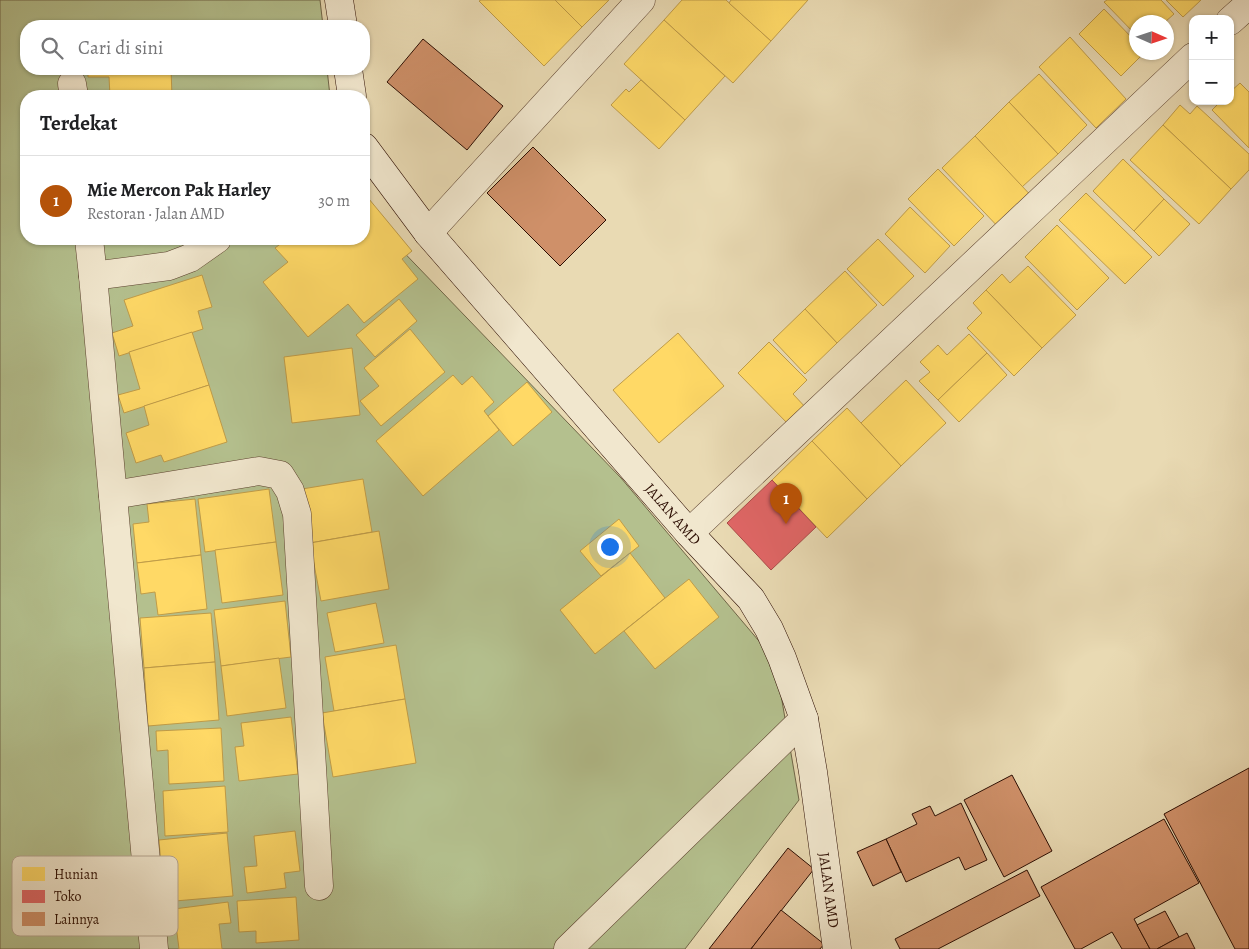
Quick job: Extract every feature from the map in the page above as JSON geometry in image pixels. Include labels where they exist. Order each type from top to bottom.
[{"type":"street","points":[[339,0],[342,20]]},
{"type":"street","points":[[428,233],[641,0]]},
{"type":"street","points":[[1234,17],[1249,4]]},
{"type":"street","points":[[689,533],[1190,60]]},
{"type":"street","points":[[349,75],[351,90]]},
{"type":"street","name":"JALAN AMD","points":[[370,155],[428,233],[689,533],[751,599],[769,628],[804,719],[813,772],[836,949]]},
{"type":"street","points":[[90,245],[146,856]]},
{"type":"street","points":[[93,276],[169,266],[190,258],[208,245]]},
{"type":"street","points":[[114,495],[259,471],[280,474],[290,491],[297,514],[319,886]]},
{"type":"street","points":[[568,949],[804,719]]},
{"type":"street","points":[[153,936],[154,949]]},
{"type":"green space","points":[[0,0],[320,0],[322,20],[20,20],[20,75],[328,75],[329,90],[20,90],[20,245],[370,245],[370,217],[621,478],[775,660],[799,800],[685,949],[0,949]]},
{"type":"building: Hunian","points":[[555,0],[582,27],[544,66],[479,1]]},
{"type":"building: Hunian","points":[[555,0],[609,0],[582,27]]},
{"type":"building: Hunian","points":[[682,0],[726,0],[771,41],[733,83],[664,20]]},
{"type":"building: Hunian","points":[[731,0],[808,0],[771,41],[729,3]]},
{"type":"building: Hunian","points":[[1107,0],[1161,0],[1174,14],[1129,15],[1129,28],[1104,2]]},
{"type":"building: Hunian","points":[[1166,0],[1201,0],[1183,17]]},
{"type":"building: Hunian","points":[[1104,9],[1129,35],[1129,60],[1137,60],[1121,76],[1079,34]]},
{"type":"building: Hunian","points":[[664,20],[725,76],[685,120],[624,64]]},
{"type":"building: Hunian","points":[[1070,37],[1126,99],[1096,128],[1039,67]]},
{"type":"building: Hunian","points":[[1039,74],[1087,125],[1058,154],[1009,102]]},
{"type":"building: Hunian","points":[[88,75],[171,75],[172,90],[110,90],[109,77],[88,77]]},
{"type":"building: Hunian","points":[[641,80],[685,120],[659,149],[611,105],[626,89],[629,92]]},
{"type":"building: Hunian","points":[[1240,83],[1249,92],[1249,148],[1212,110],[1217,105],[1234,105],[1234,88]]},
{"type":"building: Hunian","points":[[1009,102],[1058,154],[1022,187],[975,136]]},
{"type":"building: Hunian","points":[[1180,105],[1190,114],[1197,106],[1249,154],[1249,170],[1231,189],[1163,125]]},
{"type":"building: Hunian","points":[[1163,125],[1231,189],[1199,224],[1130,160]]},
{"type":"building: Hunian","points":[[975,136],[1036,201],[1003,232],[942,168]]},
{"type":"building: Hunian","points":[[1123,159],[1164,199],[1134,231],[1093,191]]},
{"type":"building: Hunian","points":[[938,169],[984,216],[954,246],[908,199]]},
{"type":"building: Hunian","points":[[1086,193],[1152,257],[1125,284],[1059,220]]},
{"type":"building: Hunian","points":[[1164,199],[1190,224],[1159,256],[1134,231]]},
{"type":"building: Hunian","points":[[370,200],[412,251],[402,259],[418,279],[364,323],[348,304],[308,337],[263,282],[288,262],[275,248],[279,245],[370,245]]},
{"type":"building: Hunian","points":[[910,207],[950,246],[925,273],[885,234]]},
{"type":"building: Hunian","points":[[1057,225],[1109,278],[1077,310],[1025,257]]},
{"type":"building: Hunian","points":[[878,239],[914,276],[883,306],[847,269]]},
{"type":"building: Hunian","points":[[1028,266],[1076,315],[1042,348],[986,290],[1002,274],[1010,283]]},
{"type":"building: Hunian","points":[[845,271],[877,305],[837,343],[805,309]]},
{"type":"building: Hunian","points":[[202,275],[212,307],[198,311],[203,329],[119,356],[112,333],[133,326],[124,300]]},
{"type":"building: Hunian","points":[[986,290],[1042,348],[1014,376],[967,328],[982,313],[973,303]]},
{"type":"building: Hunian","points":[[399,299],[417,321],[375,357],[356,335]]},
{"type":"building: Hunian","points":[[805,309],[837,343],[805,374],[773,340]]},
{"type":"building: Hunian","points":[[410,329],[445,372],[381,426],[360,401],[379,386],[364,368]]},
{"type":"building: Hunian","points":[[192,332],[209,385],[124,413],[118,395],[140,389],[129,352]]},
{"type":"building: Hunian","points":[[678,333],[724,386],[659,443],[613,390]]},
{"type":"building: Hunian","points":[[969,334],[987,353],[938,400],[919,381],[930,372],[920,362],[938,345],[947,355]]},
{"type":"building: Hunian","points":[[769,342],[807,380],[793,394],[807,409],[790,426],[738,373]]},
{"type":"building: Hunian","points":[[352,348],[360,415],[292,423],[284,357]]},
{"type":"building: Hunian","points":[[987,353],[1007,375],[959,422],[938,400]]},
{"type":"building: Hunian","points":[[453,375],[462,385],[472,376],[494,402],[484,411],[499,430],[423,496],[376,441]]},
{"type":"building: Hunian","points":[[906,380],[946,423],[901,466],[861,423]]},
{"type":"building: Hunian","points":[[527,382],[552,412],[513,446],[488,416]]},
{"type":"building: Hunian","points":[[209,385],[227,442],[164,462],[161,455],[136,463],[126,433],[149,425],[144,406]]},
{"type":"building: Hunian","points":[[847,408],[901,466],[867,499],[812,441]]},
{"type":"building: Hunian","points":[[812,441],[867,499],[827,538],[772,480]]},
{"type":"building: Hunian","points":[[363,479],[372,532],[310,543],[302,489]]},
{"type":"building: Hunian","points":[[269,489],[276,542],[205,552],[198,499]]},
{"type":"building: Hunian","points":[[195,499],[201,555],[137,563],[133,524],[149,522],[147,504]]},
{"type":"building: Hunian","points":[[619,519],[639,546],[601,576],[580,551]]},
{"type":"building: Hunian","points":[[379,531],[389,589],[321,601],[310,543]]},
{"type":"building: Hunian","points":[[276,542],[283,595],[222,603],[215,550]]},
{"type":"building: Hunian","points":[[630,553],[665,598],[595,654],[560,610]]},
{"type":"building: Hunian","points":[[201,555],[207,609],[158,615],[155,592],[141,594],[137,563]]},
{"type":"building: Hunian","points":[[689,579],[719,617],[655,669],[624,631]]},
{"type":"building: Hunian","points":[[285,601],[291,657],[221,666],[214,610]]},
{"type":"building: Hunian","points":[[376,603],[384,643],[335,652],[327,613]]},
{"type":"building: Hunian","points":[[211,613],[215,662],[144,668],[140,618]]},
{"type":"building: Hunian","points":[[396,645],[405,699],[334,711],[325,657]]},
{"type":"building: Hunian","points":[[279,658],[286,708],[227,716],[221,666]]},
{"type":"building: Hunian","points":[[215,662],[219,720],[148,726],[144,668]]},
{"type":"building: Hunian","points":[[405,699],[416,763],[333,777],[322,713]]},
{"type":"building: Hunian","points":[[291,717],[298,774],[239,781],[235,747],[244,746],[241,723]]},
{"type":"building: Hunian","points":[[221,728],[224,781],[169,784],[168,750],[157,751],[156,731]]},
{"type":"building: Hunian","points":[[225,786],[228,832],[165,836],[163,791]]},
{"type":"building: Hunian","points":[[295,831],[300,871],[284,873],[286,888],[247,893],[244,867],[257,866],[254,836]]},
{"type":"building: Hunian","points":[[227,833],[233,896],[178,901],[178,856],[160,856],[159,840]]},
{"type":"building: Hunian","points":[[296,897],[299,940],[256,943],[256,931],[239,932],[237,901]]},
{"type":"building: Hunian","points":[[228,902],[231,923],[219,924],[222,949],[179,949],[178,908]]},
{"type":"building: Toko","points":[[772,480],[816,527],[771,570],[727,523]]},
{"type":"building: Lainnya","points":[[423,39],[503,106],[467,150],[387,82]]},
{"type":"building: Lainnya","points":[[533,147],[606,220],[560,266],[487,193]]},
{"type":"building: Lainnya","points":[[1249,768],[1249,949],[1235,949],[1164,814]]},
{"type":"building: Lainnya","points":[[1012,775],[1052,851],[1004,877],[964,800]]},
{"type":"building: Lainnya","points":[[961,803],[987,860],[965,870],[959,857],[906,882],[886,839],[917,824],[912,814],[930,806],[935,816]]},
{"type":"building: Lainnya","points":[[1164,819],[1199,883],[1134,919],[1150,949],[1122,949],[1112,932],[1081,949],[1075,949],[1041,887]]},
{"type":"building: Lainnya","points":[[886,839],[901,872],[873,886],[857,852]]},
{"type":"building: Lainnya","points":[[788,848],[814,869],[751,949],[709,949]]},
{"type":"building: Lainnya","points":[[1027,870],[1040,896],[938,949],[900,949],[895,939]]},
{"type":"building: Lainnya","points":[[781,910],[824,944],[820,949],[751,949]]},
{"type":"building: Lainnya","points":[[1165,911],[1179,937],[1157,949],[1150,949],[1137,925]]},
{"type":"building: Lainnya","points":[[1187,933],[1195,949],[1157,949],[1179,937]]},
{"type":"place","name":"Mie Mercon Pak Harley","points":[[786,524]]}]
